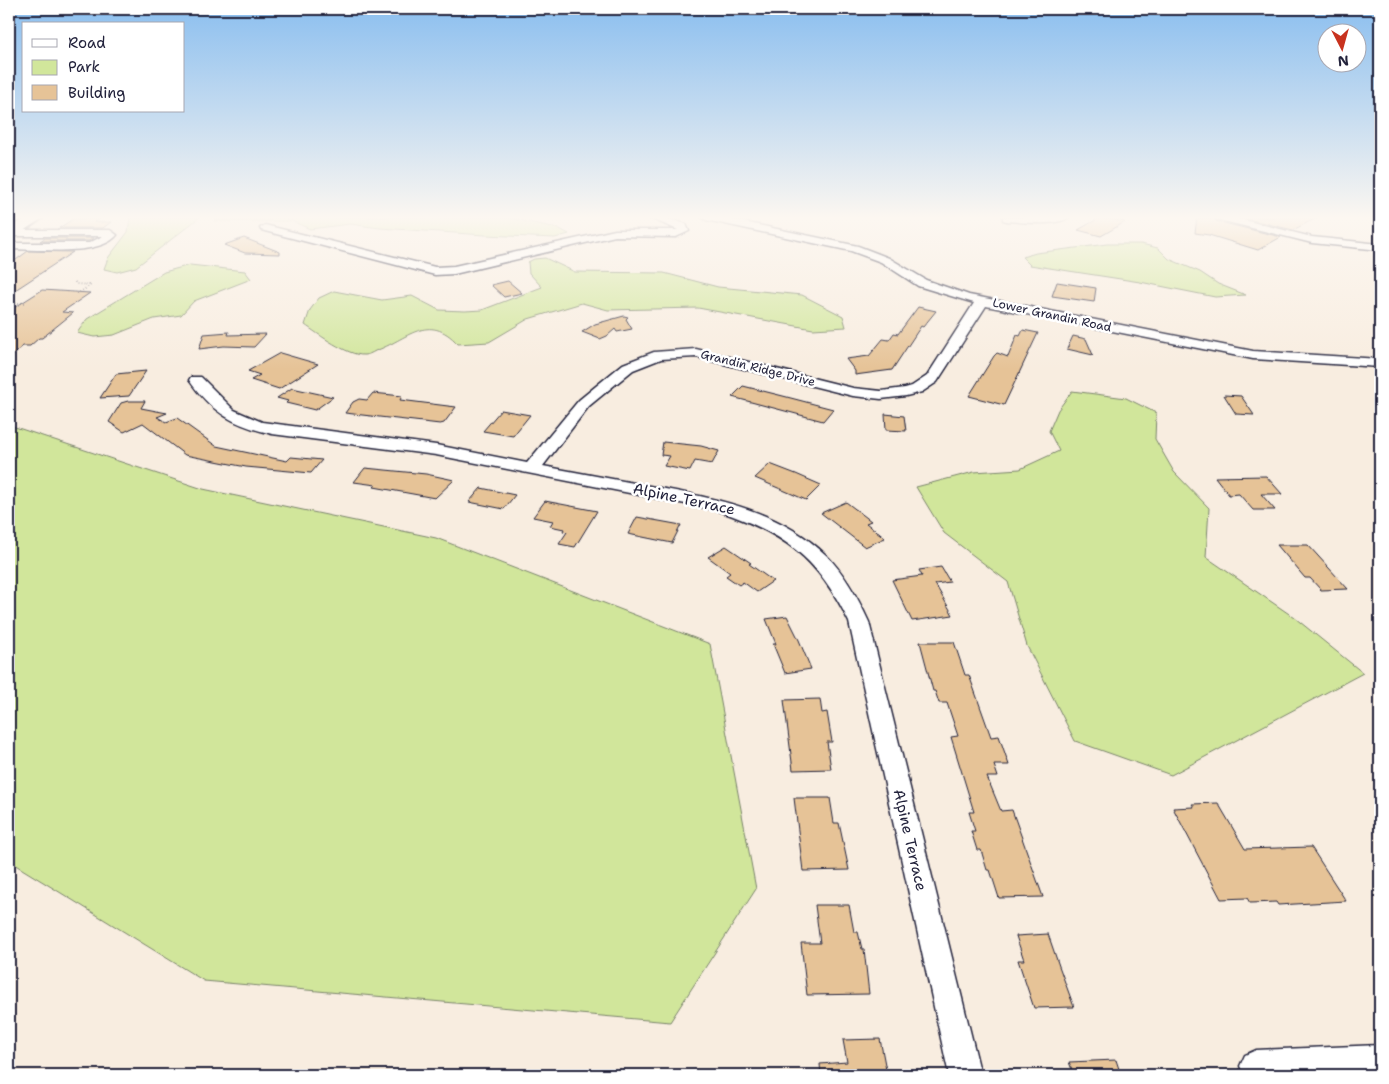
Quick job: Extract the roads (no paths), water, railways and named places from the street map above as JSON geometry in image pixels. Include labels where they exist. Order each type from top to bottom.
[{"type":"street","name":"Lower Grandin Road","points":[[898,268],[935,289],[1253,355],[1380,363]]},
{"type":"street","name":"Grandin Ridge Drive","points":[[532,468],[584,403],[628,366],[647,358],[671,353],[696,353],[853,392],[880,395],[906,392],[926,384],[932,379],[983,300]]},
{"type":"street","name":"Alpine Terrace","points":[[196,380],[219,407],[241,420],[255,425],[272,429],[436,450],[719,504],[761,519],[799,542],[821,560],[839,581],[850,600],[859,622],[965,1075]]},
{"type":"street","points":[[1256,1066],[1380,1061]]},
{"type":"lane","points":[[422,268],[435,271],[465,268]]}]
